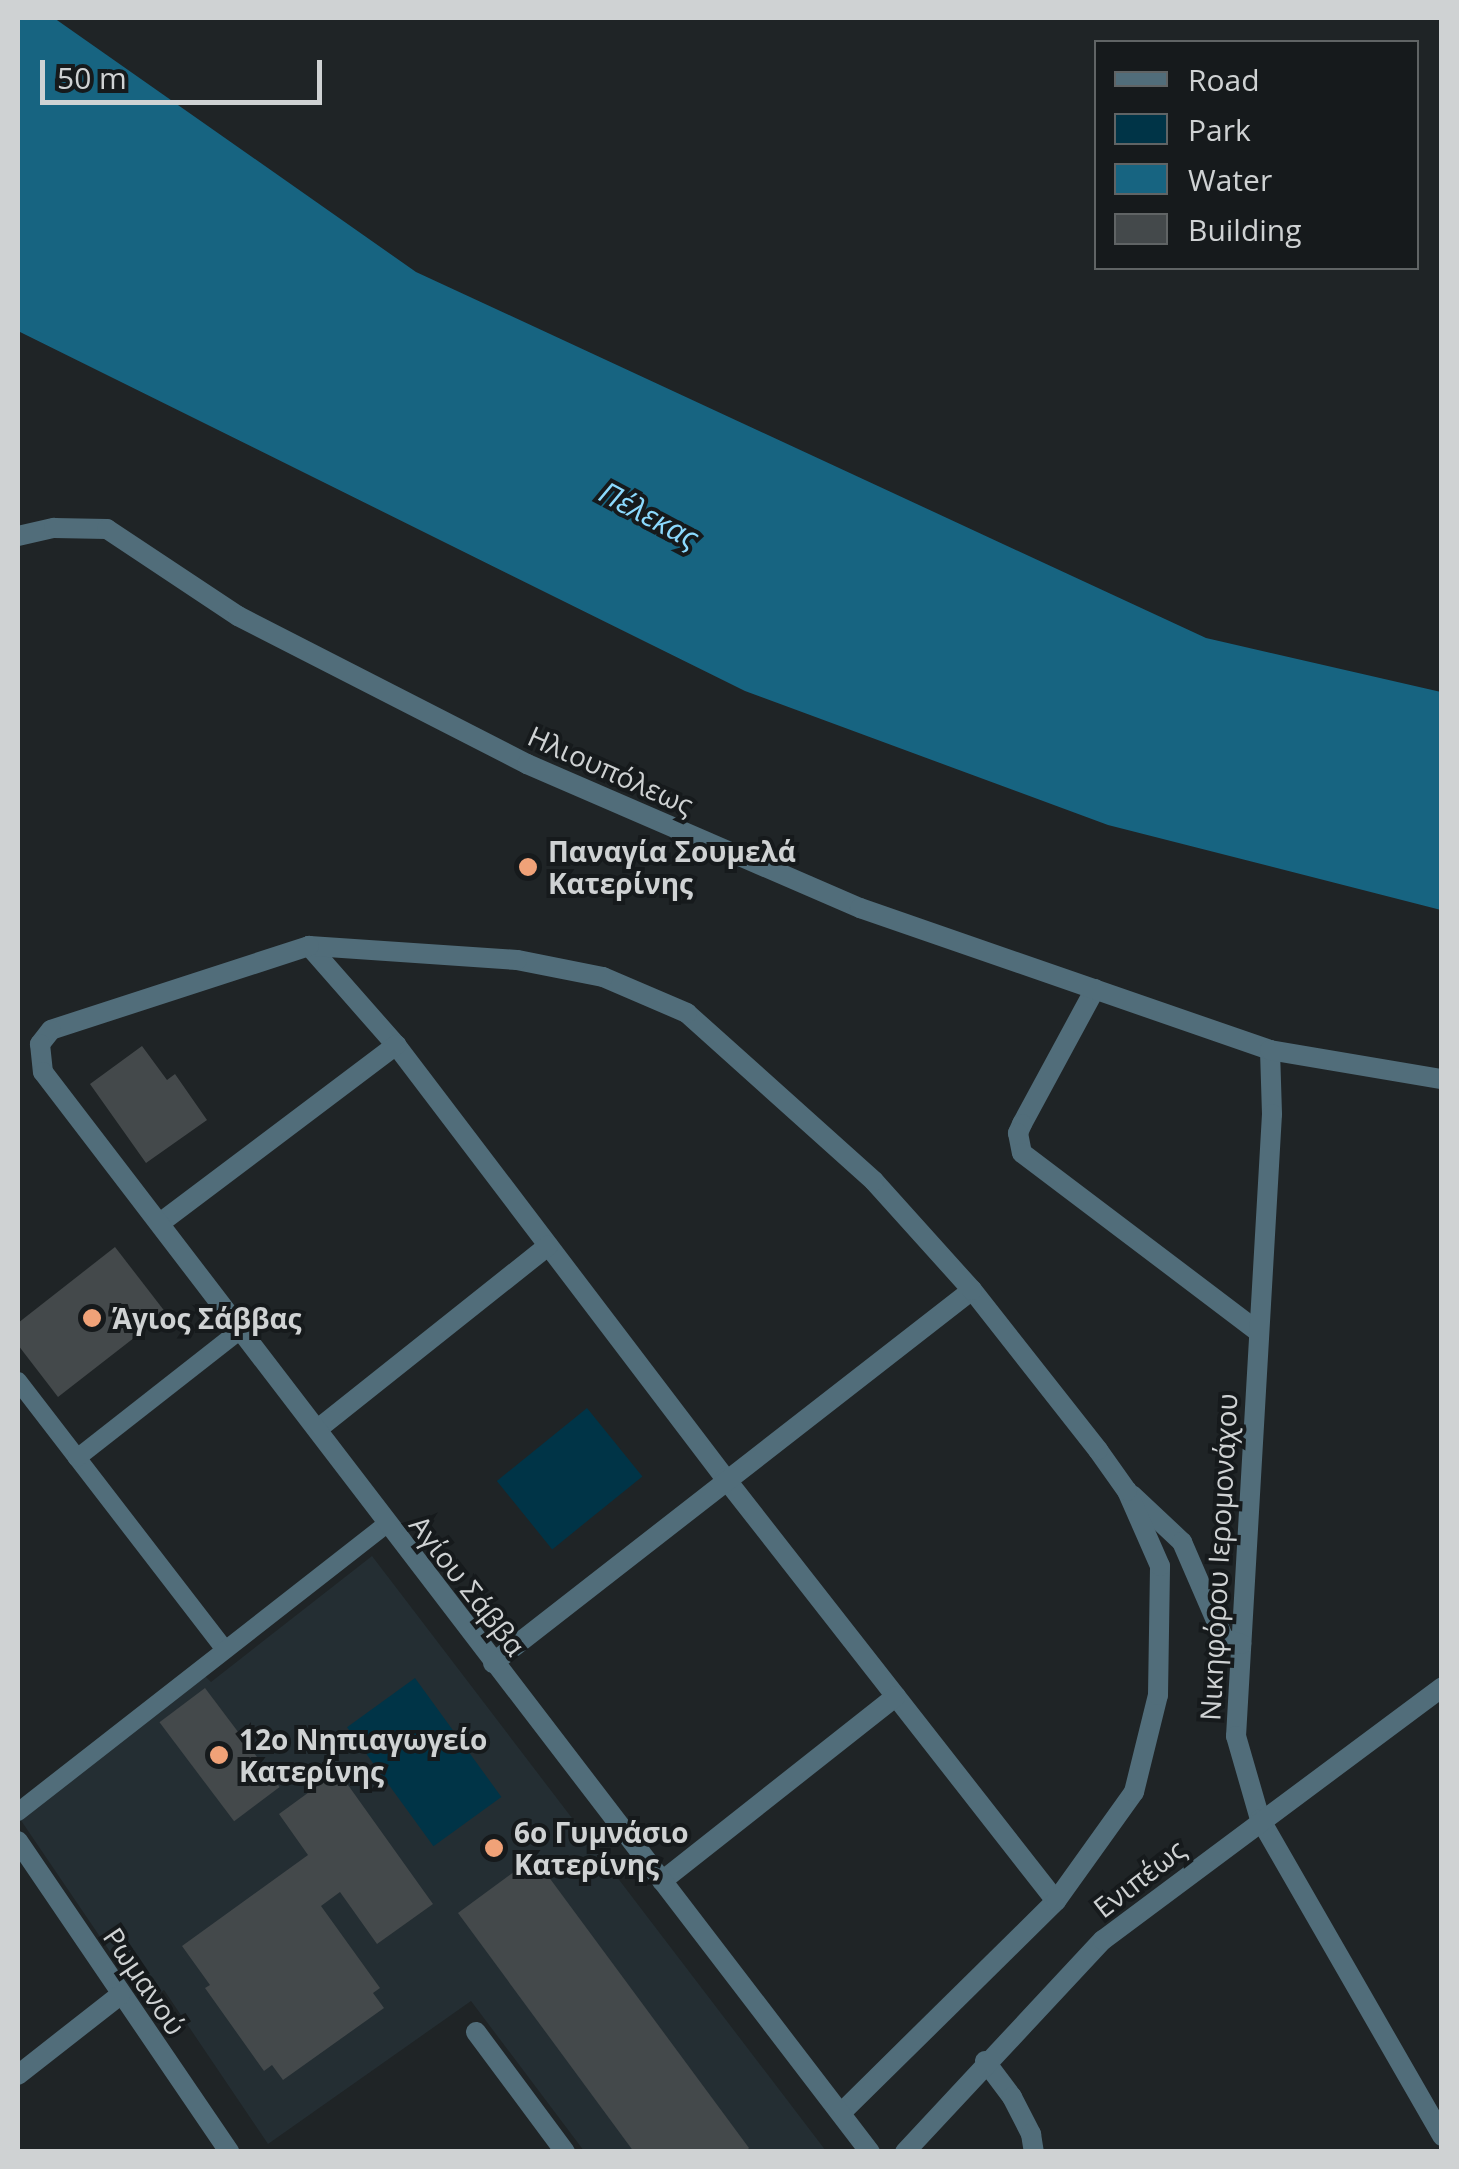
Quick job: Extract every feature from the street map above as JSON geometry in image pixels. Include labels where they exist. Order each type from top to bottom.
[{"type":"street","name":"Ηλιουπόλεως","points":[[18,536],[54,528],[106,529],[238,616],[527,764],[860,908],[1270,1050],[1442,1079]]},
{"type":"street","points":[[309,946],[396,1045],[725,1478],[1056,1900]]},
{"type":"street","points":[[309,946],[517,960],[602,977],[688,1013],[874,1181],[972,1290],[1127,1490],[1169,1525],[1182,1542],[1224,1639],[1241,1644]]},
{"type":"street","name":"Αγίου Σάββα","points":[[309,946],[67,1022],[51,1030],[40,1044],[44,1072],[870,2152]]},
{"type":"street","points":[[1096,989],[1022,1124],[1018,1133],[1022,1153],[1259,1332]]},
{"type":"street","points":[[160,1223],[396,1045]]},
{"type":"street","name":"Νικηφόρου Ιερομονάχου","points":[[1270,1050],[1272,1114],[1236,1736],[1260,1819],[1441,2133]]},
{"type":"street","points":[[319,1428],[548,1246]]},
{"type":"street","points":[[494,1663],[725,1478],[972,1290]]},
{"type":"street","points":[[841,2114],[1056,1900],[1134,1792],[1158,1695],[1160,1566],[1127,1490]]},
{"type":"street","name":"Ενιπέως","points":[[904,2152],[985,2061],[1103,1940],[1260,1819],[1442,1687]]},
{"type":"street","points":[[662,1881],[896,1696]]},
{"type":"street","name":"Ρωμανού","points":[[18,1841],[229,2152]]},
{"type":"street","points":[[18,2075],[120,1995]]},
{"type":"street","points":[[476,2032],[565,2152]]},
{"type":"street","points":[[985,2061],[1012,2097],[1031,2134],[1034,2152]]},
{"type":"lane","points":[[77,1458],[243,1328]]},
{"type":"lane","points":[[18,1381],[225,1650]]},
{"type":"lane","points":[[18,1812],[387,1524]]},
{"type":"shaded area","points":[[372,1556],[826,2151],[584,2151],[471,2001],[268,2144],[164,1990],[145,2003],[20,1819],[205,1676],[211,1682]]},
{"type":"green space","points":[[587,1408],[642,1476],[552,1549],[497,1481]]},
{"type":"green space","points":[[415,1678],[501,1797],[433,1846],[347,1727]]},
{"type":"water","name":"Πέλεκας","points":[[18,18],[54,18],[416,272],[1206,638],[1441,692],[1441,910],[1108,825],[745,691],[18,331]]},
{"type":"building","points":[[142,1046],[167,1080],[175,1074],[207,1120],[146,1163],[90,1084]]},
{"type":"building","name":"Άγιος Σάββας","points":[[115,1247],[166,1313],[58,1397],[18,1345],[18,1323]]},
{"type":"building","name":"12ο Νηπιαγωγείο Κατερίνης","points":[[205,1688],[280,1787],[234,1821],[159,1722]]},
{"type":"building","points":[[338,1771],[433,1904],[377,1944],[340,1892],[321,1906],[380,1988],[373,1993],[384,2008],[283,2080],[272,2065],[264,2071],[205,1988],[210,1985],[182,1946],[308,1855],[279,1814]]},
{"type":"building","points":[[534,1857],[749,2148],[745,2152],[634,2152],[458,1913]]},
{"type":"place","name":"Παναγία Σουμελά Κατερίνης","points":[[528,867]]},
{"type":"place","name":"Άγιος Σάββας","points":[[92,1318]]},
{"type":"place","name":"12ο Νηπιαγωγείο Κατερίνης","points":[[219,1755]]},
{"type":"place","name":"6ο Γυμνάσιο Κατερίνης","points":[[494,1848]]}]
